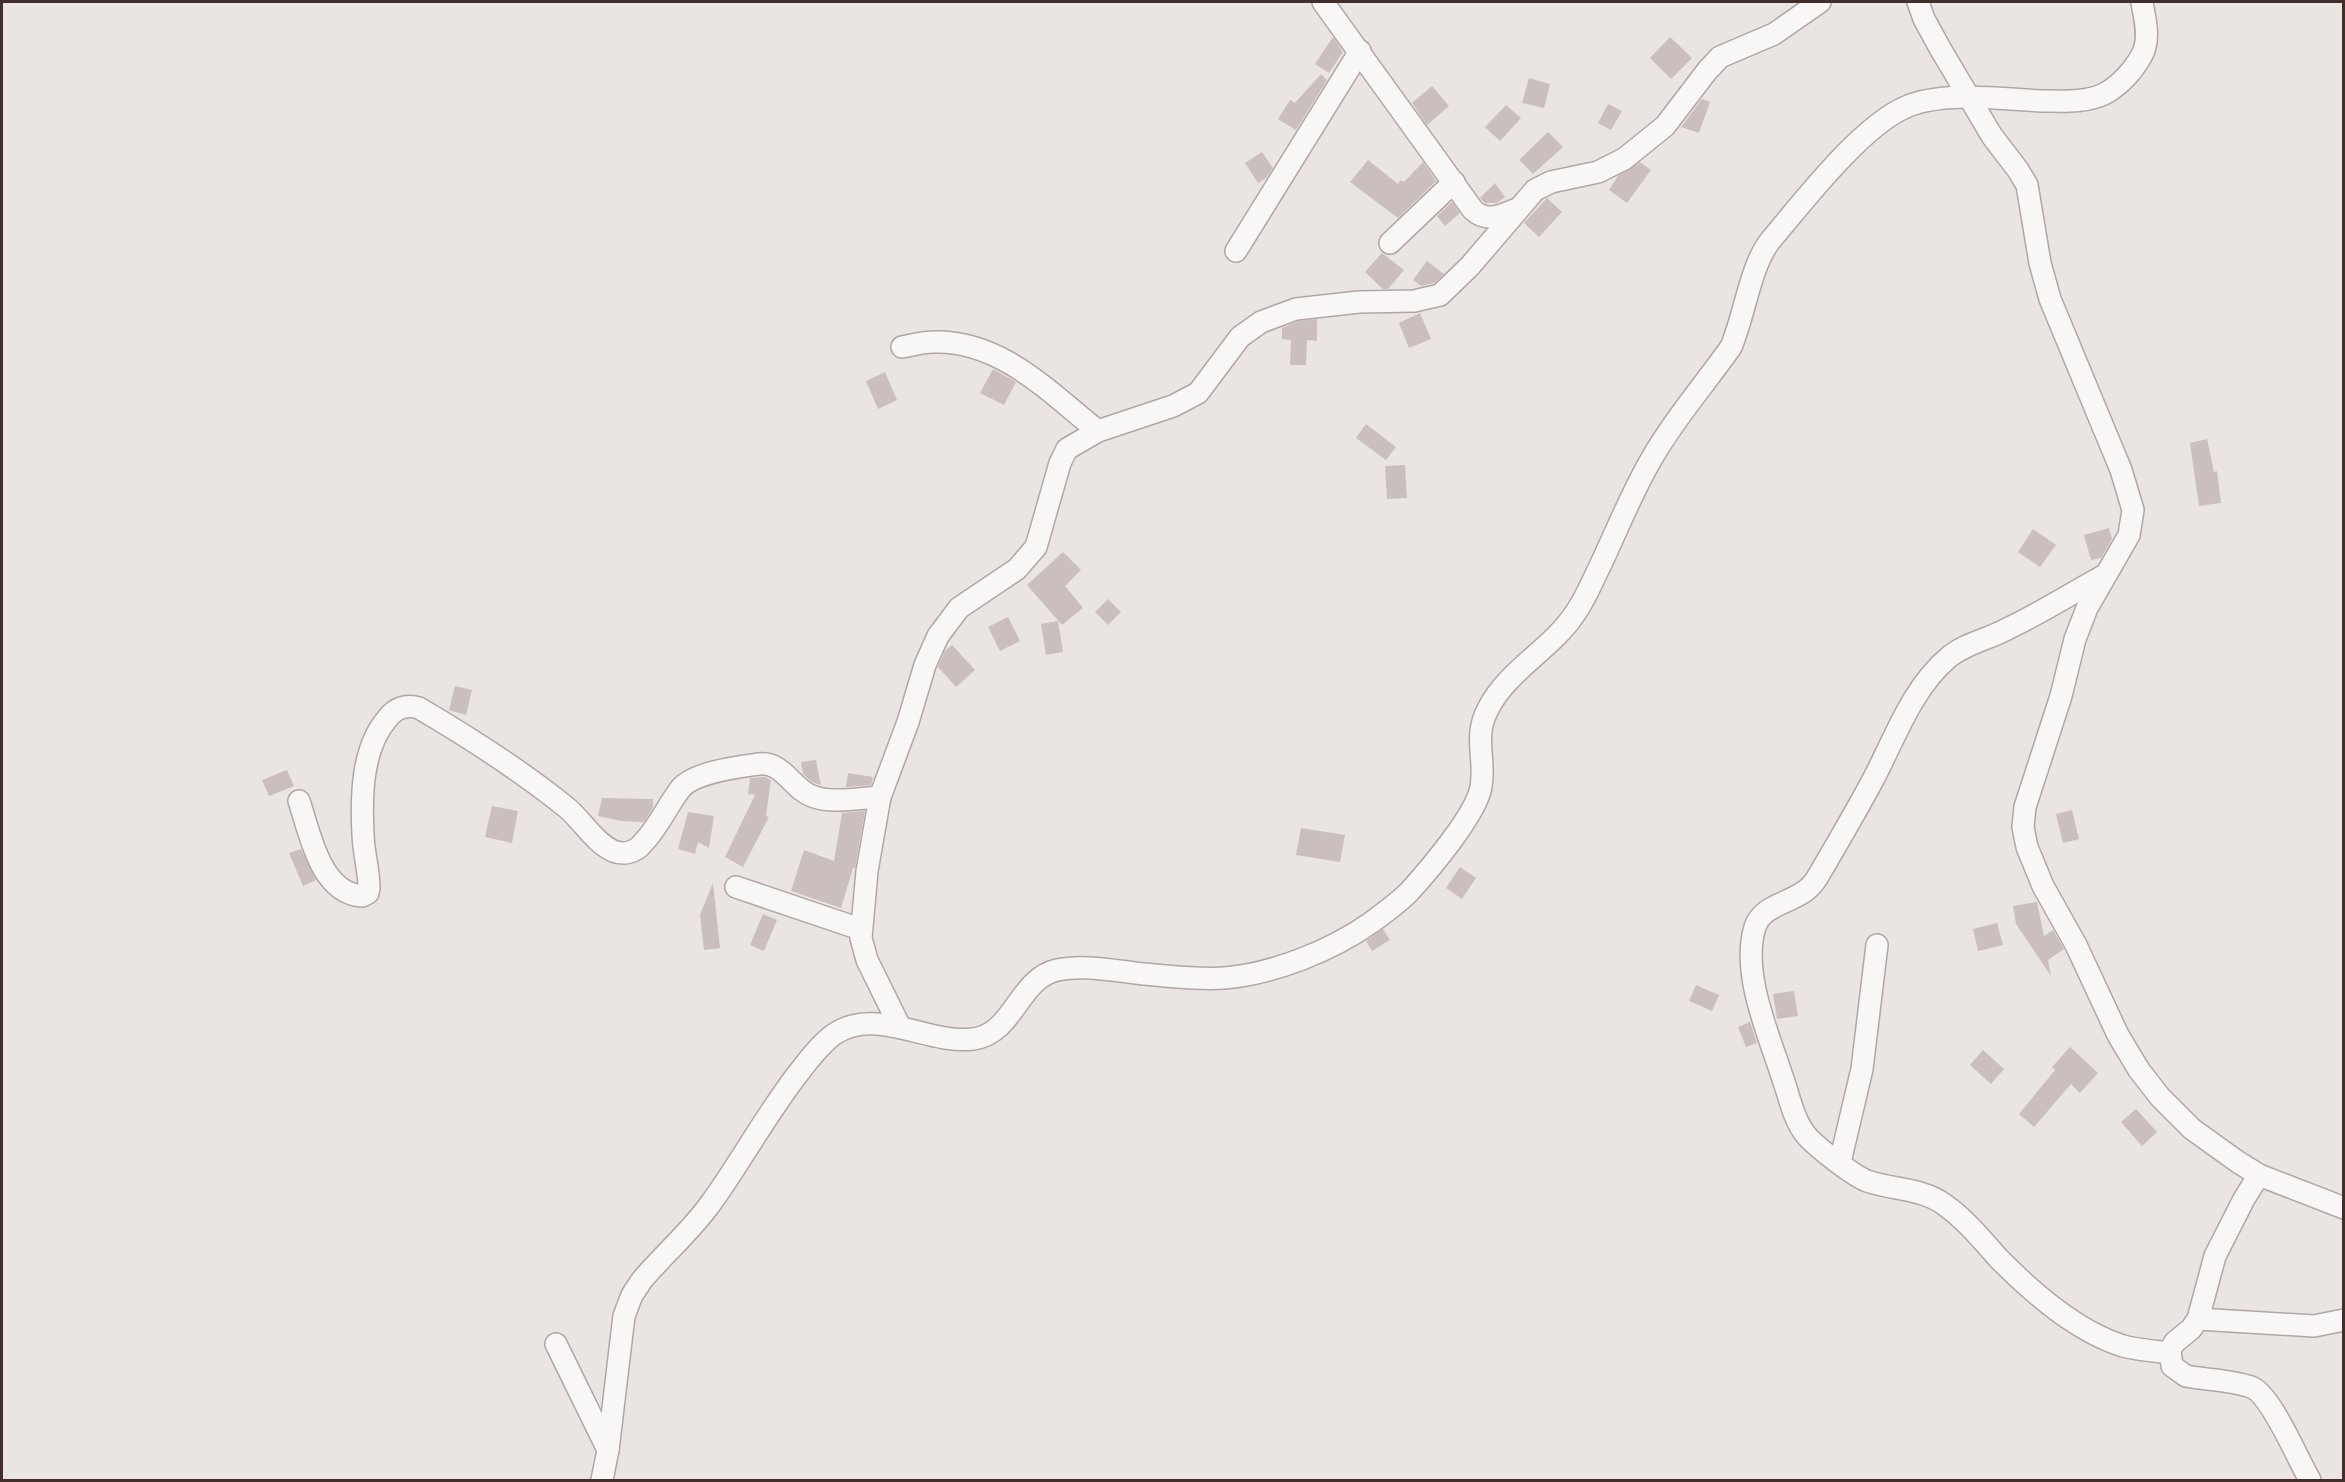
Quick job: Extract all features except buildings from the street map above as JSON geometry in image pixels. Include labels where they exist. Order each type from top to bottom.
[{"type":"street","points":[[1323,2],[1473,210],[1479,215],[1494,218],[1517,208]]},
{"type":"street","points":[[900,1027],[867,960],[860,929],[873,831],[880,797],[908,722],[925,665],[938,636],[959,608],[1017,569],[1030,556],[1039,539],[1064,455],[1074,443],[1098,431],[1173,406],[1198,393],[1240,337],[1248,330],[1278,315],[1296,309],[1359,302],[1414,301],[1440,295],[1470,266],[1528,195],[1540,186],[1598,172],[1630,155],[1665,126],[1707,70],[1720,57],[1774,34],[1820,2]]},
{"type":"street","points":[[1918,2],[1930,32],[1992,136],[2027,185],[2040,263],[2050,299],[2131,498],[2134,516],[2129,535],[2087,608],[2078,630],[2061,696],[2027,798],[2023,818],[2025,839],[2043,886],[2076,945],[2106,1013],[2139,1070],[2160,1097],[2192,1129],[2259,1175],[2343,1208]]},
{"type":"street","points":[[602,1480],[627,1306],[642,1280],[712,1201],[789,1086],[822,1045],[835,1034],[866,1024],[900,1027],[953,1038],[983,1037],[1006,1020],[1032,985],[1047,973],[1061,969],[1200,978],[1223,978],[1260,971],[1296,961],[1325,949],[1369,924],[1395,904],[1443,850],[1474,805],[1481,789],[1482,779],[1480,730],[1489,705],[1524,665],[1565,627],[1581,604],[1653,455],[1731,347],[1762,251],[1841,160],[1881,122],[1913,104],[1970,98],[2075,101],[2097,96],[2112,89],[2136,64],[2145,48],[2146,32],[2142,2]]},
{"type":"street","points":[[1236,251],[1360,51]]},
{"type":"street","points":[[1390,243],[1454,183]]},
{"type":"street","points":[[902,347],[932,342],[951,342],[983,349],[1012,364],[1098,431]]},
{"type":"street","points":[[2108,573],[2031,617],[1990,638],[1961,649],[1949,657],[1927,681],[1908,709],[1866,792],[1811,887],[1794,898],[1767,910],[1756,924],[1752,956],[1762,1016],[1794,1112],[1807,1136],[1852,1173],[1869,1181],[1924,1194],[1944,1204],[1962,1219],[2023,1281],[2057,1310],[2085,1327],[2126,1347],[2170,1353]]},
{"type":"street","points":[[299,801],[328,876],[341,889],[362,896],[366,895],[369,888],[363,815],[370,746],[377,731],[389,716],[406,706],[419,708],[503,761],[568,809],[608,848],[621,853],[637,849],[681,789],[695,778],[707,774],[763,764],[783,772],[799,789],[813,797],[827,799],[880,797]]},
{"type":"street","points":[[736,887],[860,929]]},
{"type":"street","points":[[1840,1162],[1862,1069],[1876,945]]},
{"type":"street","points":[[2259,1175],[2244,1198],[2215,1256],[2198,1319],[2191,1329],[2172,1345],[2170,1353],[2172,1366],[2182,1374],[2249,1386],[2259,1392],[2278,1419],[2310,1480]]},
{"type":"street","points":[[2198,1319],[2314,1326],[2343,1320]]},
{"type":"street","points":[[556,1344],[608,1450]]}]
